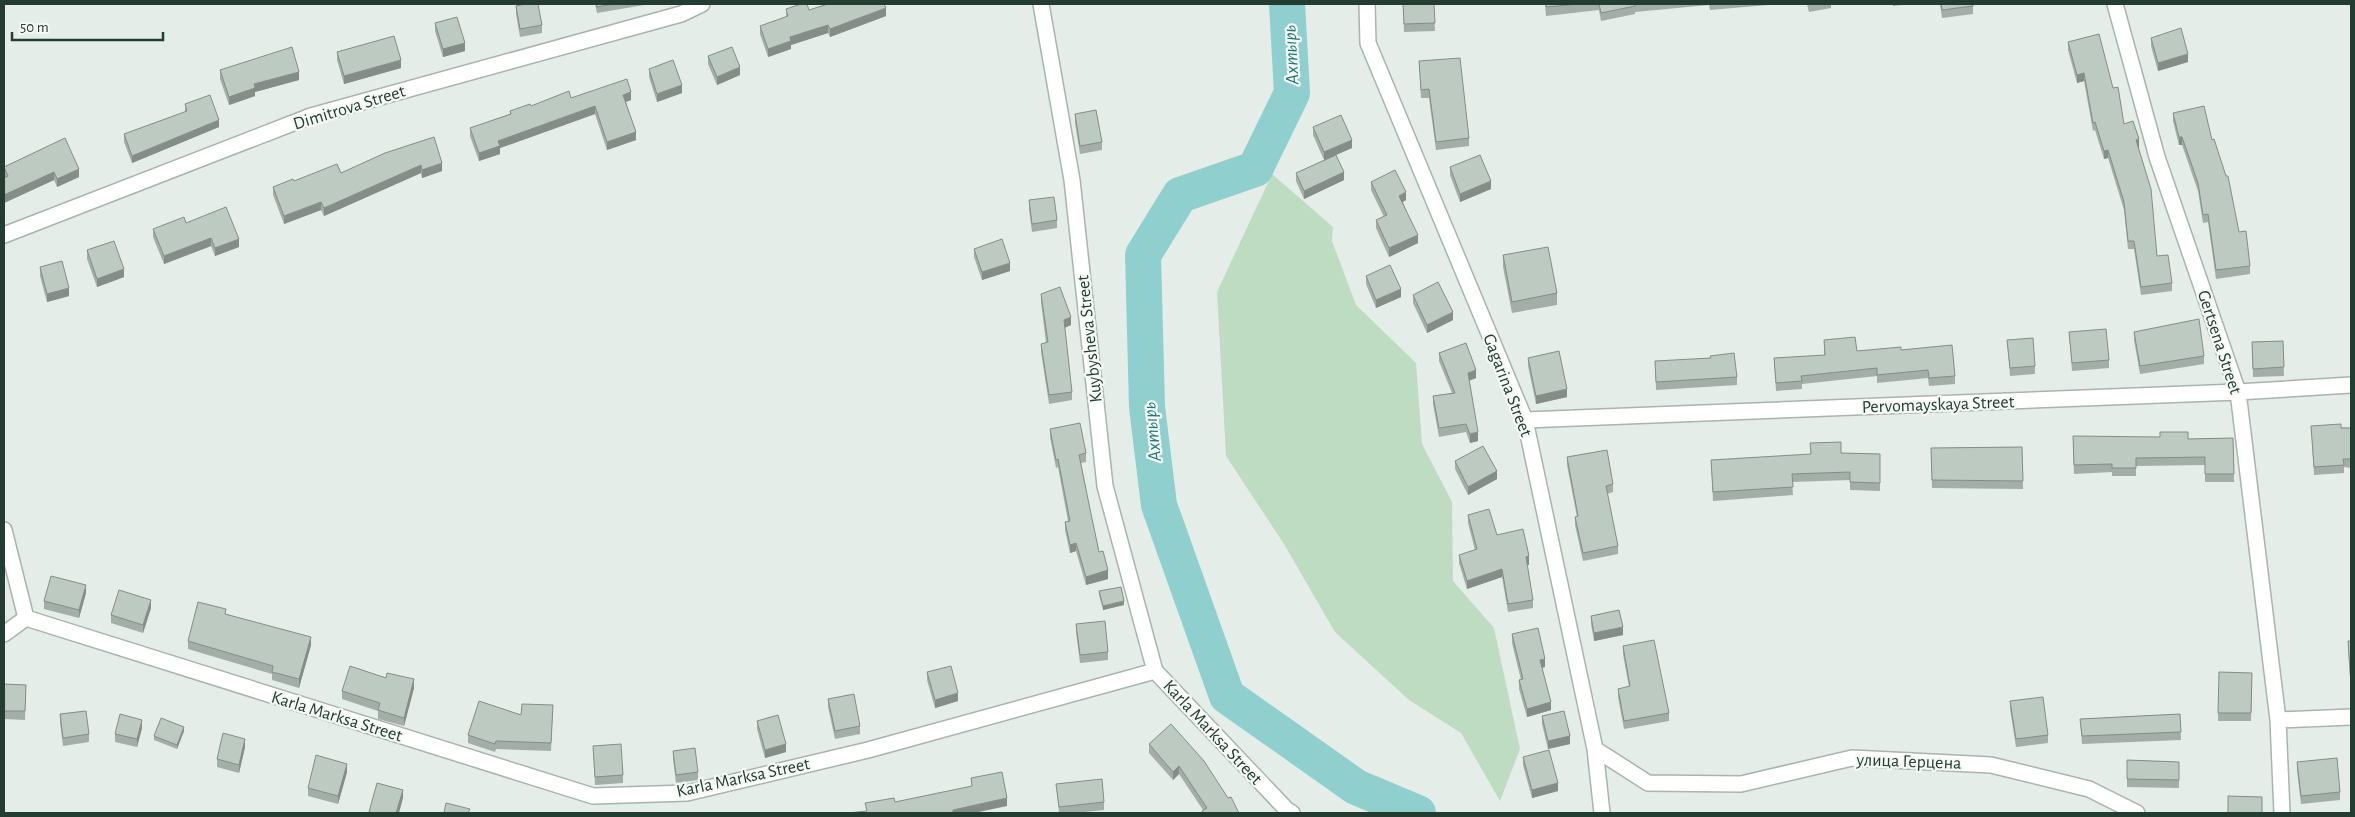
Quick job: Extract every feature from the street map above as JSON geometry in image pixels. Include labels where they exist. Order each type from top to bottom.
[{"type":"street","name":"Dimitrova Street","points":[[4,236],[312,116],[681,14],[702,4]]},
{"type":"street","name":"Kuybysheva Street","points":[[1041,4],[1072,180],[1105,486],[1155,671]]},
{"type":"street","name":"Gagarina Street","points":[[1367,4],[1368,44],[1526,420],[1595,749],[1602,813]]},
{"type":"street","name":"Gertsena Street","points":[[2115,4],[2157,157],[2238,392],[2278,720]]},
{"type":"street","name":"Pervomayskaya Street","points":[[1526,420],[2238,392],[2351,385]]},
{"type":"street","points":[[4,530],[26,618],[4,634]]},
{"type":"street","name":"Karla Marksa Street","points":[[26,618],[593,796],[687,793],[868,750],[1155,671],[1280,804],[1292,813]]},
{"type":"street","points":[[2282,813],[2278,720],[2351,717]]},
{"type":"street","name":"улица Герцена","points":[[1595,749],[1648,783],[1741,784],[1852,758],[1991,765],[2089,789],[2138,813]]},
{"type":"green space","points":[[1272,174],[1333,227],[1332,241],[1356,305],[1416,363],[1422,444],[1452,502],[1453,581],[1494,628],[1520,749],[1500,801],[1461,733],[1409,700],[1335,632],[1284,544],[1226,456],[1217,292]]},
{"type":"building","points":[[538,4],[542,25],[520,29],[516,6]]},
{"type":"building","points":[[596,4],[613,4],[597,7]]},
{"type":"building","points":[[807,4],[809,10],[828,4],[884,4],[886,8],[830,29],[828,25],[790,37],[791,41],[768,49],[760,26],[788,16],[786,9]]},
{"type":"building","points":[[1403,4],[1434,4],[1435,23],[1404,24]]},
{"type":"building","points":[[1546,4],[1578,4],[1546,7]]},
{"type":"building","points":[[1599,4],[1635,4],[1635,6],[1601,13]]},
{"type":"building","points":[[1941,4],[1973,4],[1973,6],[1942,10]]},
{"type":"building","points":[[457,17],[465,43],[443,49],[435,23]]},
{"type":"building","points":[[2181,28],[2188,54],[2158,63],[2151,38]]},
{"type":"building","points":[[2099,34],[2113,88],[2118,87],[2124,124],[2133,121],[2139,139],[2136,140],[2151,189],[2157,256],[2168,255],[2172,283],[2141,287],[2134,241],[2128,241],[2124,202],[2108,150],[2104,151],[2095,122],[2093,123],[2084,73],[2077,75],[2068,42]]},
{"type":"building","points":[[394,36],[401,60],[344,76],[337,52]]},
{"type":"building","points":[[292,47],[299,72],[254,84],[255,88],[229,97],[220,70]]},
{"type":"building","points":[[732,47],[740,67],[717,77],[708,56]]},
{"type":"building","points":[[1460,58],[1469,138],[1436,142],[1429,89],[1421,90],[1419,61]]},
{"type":"building","points":[[673,60],[682,85],[657,94],[649,69]]},
{"type":"building","points":[[627,79],[631,92],[623,95],[636,132],[607,142],[595,106],[498,141],[500,146],[479,153],[470,128],[511,114],[510,111],[530,104],[531,106],[569,91],[571,98]]},
{"type":"building","points":[[210,95],[219,120],[132,156],[124,134],[187,111],[185,104]]},
{"type":"building","points":[[2204,106],[2212,140],[2214,139],[2226,176],[2228,176],[2239,232],[2246,231],[2250,266],[2216,270],[2208,214],[2203,215],[2198,183],[2182,137],[2179,137],[2173,113]]},
{"type":"building","points":[[1096,110],[1102,142],[1080,146],[1075,114]]},
{"type":"building","points":[[1341,115],[1352,140],[1324,152],[1313,127]]},
{"type":"building","points":[[434,137],[442,163],[422,170],[421,165],[324,208],[321,202],[284,216],[273,187],[337,164],[341,173],[385,153]]},
{"type":"building","points":[[65,138],[79,169],[57,179],[54,172],[4,195],[4,178],[8,176],[4,167]]},
{"type":"building","points":[[1336,155],[1344,172],[1304,191],[1296,173]]},
{"type":"building","points":[[1480,155],[1491,181],[1460,194],[1450,167]]},
{"type":"building","points":[[1395,170],[1406,192],[1399,196],[1418,235],[1389,248],[1376,220],[1387,215],[1371,182]]},
{"type":"building","points":[[1054,197],[1057,220],[1032,224],[1029,200]]},
{"type":"building","points":[[226,207],[239,239],[215,248],[211,238],[164,256],[153,229],[184,217],[186,223]]},
{"type":"building","points":[[1002,239],[1010,263],[982,272],[974,249]]},
{"type":"building","points":[[114,241],[124,269],[97,279],[87,250]]},
{"type":"building","points":[[1548,247],[1557,293],[1512,302],[1503,255]]},
{"type":"building","points":[[62,261],[69,288],[47,294],[40,267]]},
{"type":"building","points":[[1390,265],[1401,289],[1376,300],[1366,276]]},
{"type":"building","points":[[1438,282],[1453,312],[1427,325],[1413,295]]},
{"type":"building","points":[[1060,287],[1071,317],[1064,320],[1072,392],[1049,395],[1041,344],[1048,342],[1041,294]]},
{"type":"building","points":[[2199,319],[2204,356],[2140,366],[2134,332]]},
{"type":"building","points":[[2106,329],[2109,360],[2072,363],[2069,332]]},
{"type":"building","points":[[1855,337],[1857,351],[1901,347],[1901,350],[1952,345],[1955,376],[1929,378],[1928,370],[1877,375],[1877,368],[1801,376],[1802,381],[1776,383],[1774,358],[1825,355],[1824,340]]},
{"type":"building","points":[[2033,338],[2035,366],[2010,368],[2007,340]]},
{"type":"building","points":[[2283,341],[2284,367],[2253,369],[2252,342]]},
{"type":"building","points":[[1466,343],[1476,370],[1468,373],[1478,432],[1470,434],[1466,424],[1439,428],[1433,396],[1455,393],[1439,353]]},
{"type":"building","points":[[1559,351],[1567,389],[1536,396],[1528,358]]},
{"type":"building","points":[[1734,353],[1737,377],[1656,382],[1655,361],[1711,358],[1710,356]]},
{"type":"building","points":[[1080,423],[1086,453],[1079,455],[1099,552],[1103,551],[1108,570],[1086,577],[1076,543],[1070,545],[1065,522],[1070,521],[1050,429]]},
{"type":"building","points":[[2341,424],[2341,428],[2351,428],[2351,459],[2343,459],[2344,465],[2314,467],[2311,426]]},
{"type":"building","points":[[2160,432],[2188,432],[2188,439],[2233,438],[2234,474],[2205,474],[2205,457],[2136,458],[2136,468],[2112,468],[2112,464],[2074,465],[2073,436],[2160,437]]},
{"type":"building","points":[[1841,442],[1841,453],[1880,454],[1880,483],[1850,482],[1850,472],[1792,474],[1793,487],[1713,492],[1711,460],[1811,454],[1810,443]]},
{"type":"building","points":[[1483,446],[1497,471],[1468,487],[1455,461]]},
{"type":"building","points":[[2022,447],[2023,481],[1932,480],[1931,448]]},
{"type":"building","points":[[1607,450],[1613,484],[1606,486],[1618,546],[1583,553],[1575,517],[1578,516],[1567,457]]},
{"type":"building","points":[[1489,509],[1497,535],[1523,529],[1529,556],[1526,557],[1533,600],[1508,604],[1502,569],[1467,581],[1459,555],[1477,549],[1468,515]]},
{"type":"building","points":[[51,576],[86,585],[79,610],[44,601]]},
{"type":"building","points":[[1121,587],[1124,601],[1103,606],[1099,591]]},
{"type":"building","points":[[119,590],[151,600],[143,625],[111,615]]},
{"type":"building","points":[[198,602],[226,609],[225,614],[311,637],[299,679],[272,672],[273,666],[188,641]]},
{"type":"building","points":[[1619,610],[1623,627],[1594,633],[1591,616]]},
{"type":"building","points":[[1105,621],[1108,652],[1080,655],[1076,624]]},
{"type":"building","points":[[1538,628],[1545,659],[1540,660],[1551,702],[1527,709],[1519,680],[1523,679],[1512,634]]},
{"type":"building","points":[[1654,640],[1669,713],[1624,721],[1618,689],[1630,686],[1623,646]]},
{"type":"building","points":[[2348,641],[2351,641],[2351,684]]},
{"type":"building","points":[[350,666],[386,678],[387,673],[414,679],[404,718],[378,710],[380,703],[342,691]]},
{"type":"building","points":[[951,666],[958,693],[935,700],[927,672]]},
{"type":"building","points":[[2219,672],[2252,673],[2251,713],[2218,713]]},
{"type":"building","points":[[4,684],[26,685],[25,711],[4,711]]},
{"type":"building","points":[[854,694],[860,726],[835,731],[828,699]]},
{"type":"building","points":[[2043,697],[2048,735],[2016,739],[2010,701]]},
{"type":"building","points":[[479,701],[521,715],[522,704],[553,705],[551,743],[496,741],[495,744],[468,735]]},
{"type":"building","points":[[86,711],[89,734],[63,738],[60,714]]},
{"type":"building","points":[[1564,711],[1570,736],[1548,741],[1542,716]]},
{"type":"building","points":[[120,714],[142,720],[137,739],[115,734]]},
{"type":"building","points":[[2180,714],[2181,732],[2082,736],[2080,719]]},
{"type":"building","points":[[778,715],[786,744],[765,750],[757,721]]},
{"type":"building","points":[[161,718],[184,727],[177,745],[154,736]]},
{"type":"building","points":[[1171,724],[1204,761],[1228,798],[1231,797],[1239,813],[1203,813],[1202,811],[1207,808],[1179,766],[1173,772],[1149,744]]},
{"type":"building","points":[[223,733],[245,739],[239,765],[217,759]]},
{"type":"building","points":[[621,744],[623,775],[595,777],[593,746]]},
{"type":"building","points":[[695,748],[698,772],[676,775],[673,751]]},
{"type":"building","points":[[1549,750],[1558,783],[1532,790],[1523,757]]},
{"type":"building","points":[[316,755],[347,764],[338,796],[308,788]]},
{"type":"building","points":[[2337,758],[2340,792],[2301,796],[2297,762]]},
{"type":"building","points":[[2127,760],[2179,762],[2179,780],[2127,779]]},
{"type":"building","points":[[1002,772],[1007,798],[953,810],[953,813],[847,813],[867,811],[865,803],[894,798],[895,802],[972,786],[971,778]]},
{"type":"building","points":[[1102,779],[1104,802],[1059,807],[1056,784]]},
{"type":"building","points":[[377,783],[403,790],[396,813],[369,812]]},
{"type":"building","points":[[2228,796],[2262,797],[2262,813],[2228,813]]},
{"type":"building","points":[[446,803],[470,809],[468,813],[444,813]]},
{"type":"waterway","name":"Ахтырь","points":[[1287,4],[1292,93],[1255,169],[1180,195],[1143,255],[1147,407],[1159,505],[1227,696],[1356,787],[1418,813]]}]
